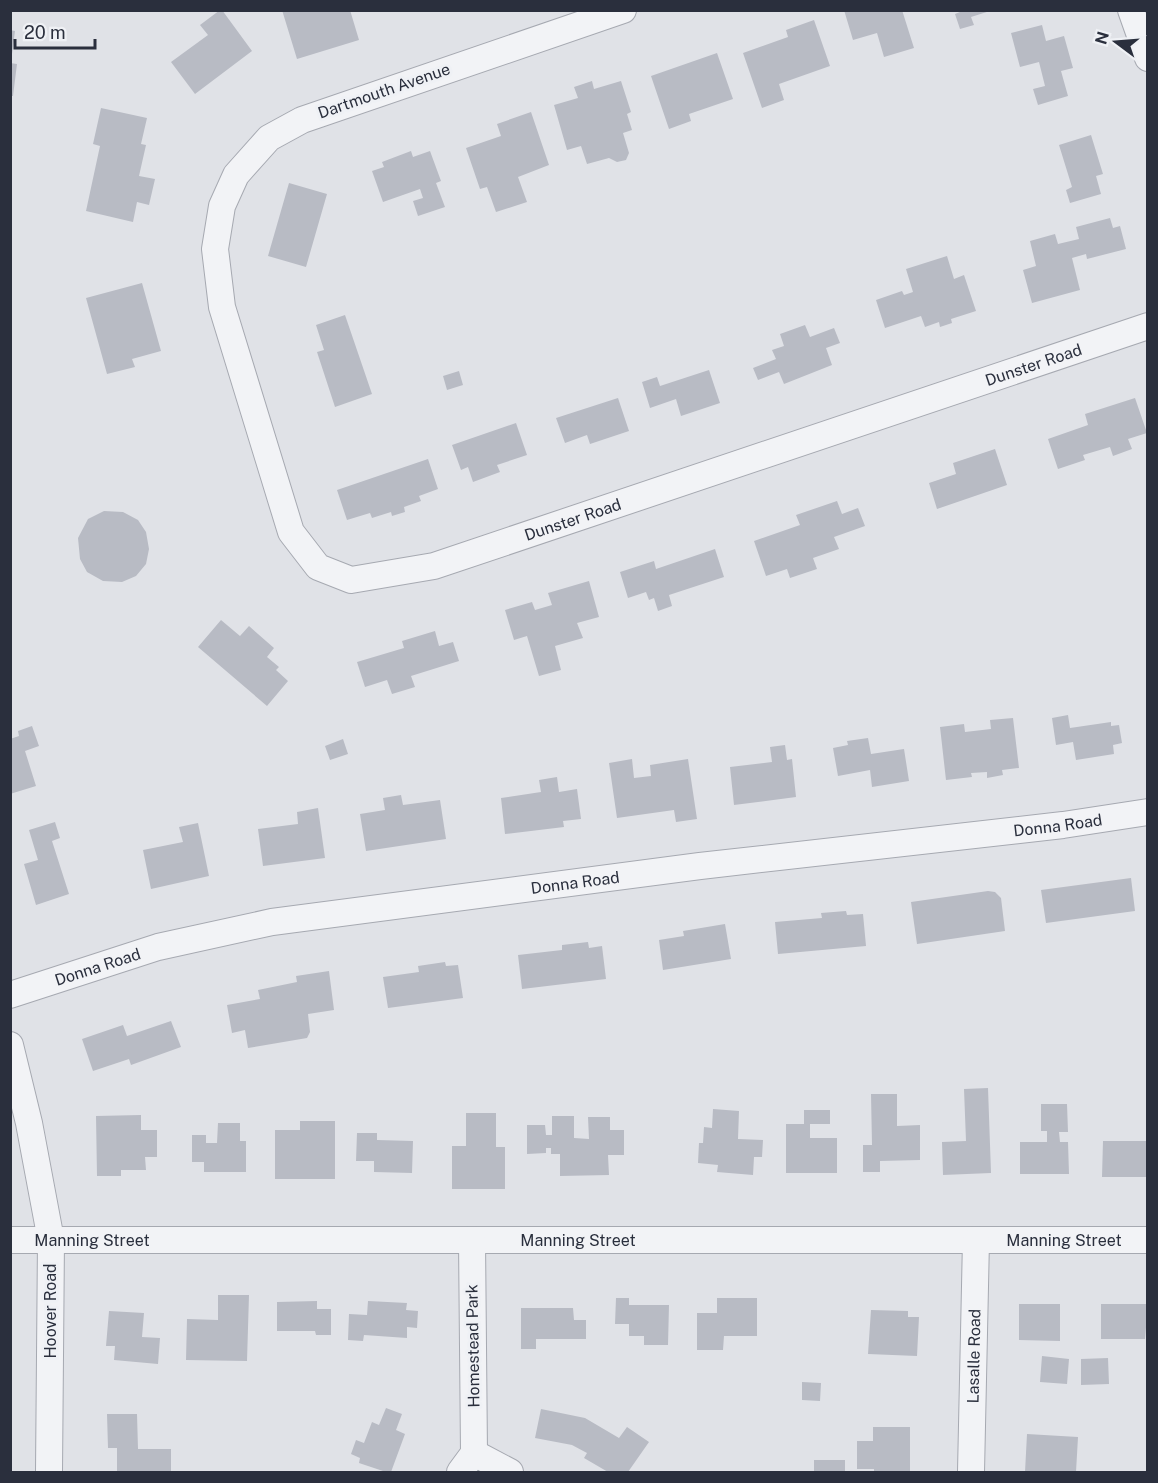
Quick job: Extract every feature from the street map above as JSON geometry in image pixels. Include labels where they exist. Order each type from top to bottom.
[{"type":"street","name":"Dartmouth Avenue","points":[[215,249],[222,206],[236,175],[269,138],[302,120],[623,10]]},
{"type":"street","points":[[1131,10],[1148,58]]},
{"type":"street","name":"Dunster Road","points":[[215,249],[222,307],[291,532],[318,567],[351,580],[434,566],[1148,326]]},
{"type":"street","name":"Donna Road","points":[[10,995],[158,947],[272,922],[700,866],[1063,825],[1148,812]]},
{"type":"street","name":"Hoover Road","points":[[10,1045],[29,1123],[51,1240],[49,1473]]},
{"type":"street","name":"Manning Street","points":[[10,1240],[1148,1240]]},
{"type":"street","name":"Homestead Park","points":[[472,1240],[467,1463],[510,1473]]},
{"type":"street","name":"Lasalle Road","points":[[971,1473],[976,1240]]},
{"type":"building","points":[[220,10],[252,51],[195,94],[171,62],[208,35],[200,25]]},
{"type":"building","points":[[282,10],[350,10],[359,40],[297,59]]},
{"type":"building","points":[[844,10],[902,10],[914,48],[884,57],[877,33],[853,40]]},
{"type":"building","points":[[965,10],[990,11],[971,17],[974,25],[960,29],[955,14]]},
{"type":"building","points":[[814,20],[830,66],[779,84],[784,100],[762,108],[743,53],[788,37],[786,30]]},
{"type":"building","points":[[1042,25],[1046,41],[1064,36],[1073,68],[1061,71],[1068,96],[1038,105],[1033,89],[1045,86],[1039,62],[1020,67],[1011,33]]},
{"type":"building","points":[[10,30],[15,31],[12,54],[10,54]]},
{"type":"building","points":[[717,53],[733,99],[689,114],[691,121],[669,129],[651,76]]},
{"type":"building","points":[[10,63],[17,64],[13,96],[10,96]]},
{"type":"building","points":[[592,81],[594,89],[621,81],[631,112],[627,114],[632,130],[623,133],[629,153],[626,160],[617,162],[609,158],[587,164],[581,146],[567,150],[554,105],[578,98],[574,87]]},
{"type":"building","points":[[101,108],[147,118],[141,144],[146,145],[139,176],[155,179],[149,205],[137,202],[133,222],[86,211],[100,146],[93,144]]},
{"type":"building","points":[[531,112],[549,165],[518,177],[527,202],[496,212],[487,187],[480,189],[466,148],[501,136],[497,124]]},
{"type":"building","points":[[1091,135],[1103,174],[1096,176],[1101,194],[1070,203],[1066,190],[1072,187],[1059,145]]},
{"type":"building","points":[[411,151],[413,157],[430,151],[441,181],[436,183],[445,207],[418,216],[413,201],[423,198],[420,189],[383,202],[372,171],[384,167],[382,162]]},
{"type":"building","points":[[289,183],[327,194],[306,267],[268,256]]},
{"type":"building","points":[[1110,218],[1113,228],[1120,226],[1126,249],[1087,259],[1086,254],[1072,258],[1080,290],[1032,303],[1023,270],[1036,266],[1030,241],[1055,234],[1058,244],[1079,239],[1076,227]]},
{"type":"building","points":[[947,256],[954,279],[964,275],[976,311],[951,319],[952,323],[940,327],[939,322],[925,327],[921,316],[885,328],[876,300],[902,291],[904,295],[913,292],[906,269]]},
{"type":"building","points":[[142,283],[161,351],[132,359],[135,367],[107,374],[86,298]]},
{"type":"building","points":[[345,315],[372,394],[335,407],[317,352],[324,350],[316,325]]},
{"type":"building","points":[[805,325],[810,337],[834,328],[840,343],[826,348],[832,365],[784,384],[779,372],[758,380],[753,368],[776,359],[772,350],[784,346],[780,334]]},
{"type":"building","points":[[709,370],[720,403],[681,416],[676,399],[650,408],[642,382],[657,377],[660,386]]},
{"type":"building","points":[[459,371],[463,385],[447,390],[443,376]]},
{"type":"building","points":[[618,398],[629,431],[590,444],[587,435],[565,443],[556,418]]},
{"type":"building","points":[[1135,398],[1147,433],[1128,439],[1132,449],[1113,456],[1110,447],[1083,455],[1085,460],[1058,469],[1048,439],[1088,425],[1085,414]]},
{"type":"building","points":[[516,423],[527,455],[497,465],[500,472],[473,482],[468,467],[461,470],[452,445]]},
{"type":"building","points":[[995,449],[1007,485],[937,509],[929,483],[956,474],[953,463]]},
{"type":"building","points":[[428,459],[438,489],[419,496],[421,501],[404,507],[405,512],[392,516],[391,512],[372,518],[370,513],[347,520],[337,490]]},
{"type":"building","points":[[837,501],[842,514],[858,508],[865,526],[834,537],[839,549],[813,558],[817,569],[790,578],[787,569],[766,576],[754,541],[800,525],[796,515]]},
{"type":"building","points":[[104,511],[123,512],[138,520],[146,532],[149,549],[146,564],[136,576],[122,582],[103,581],[87,572],[80,559],[78,538],[88,519]]},
{"type":"building","points":[[715,549],[724,577],[669,595],[672,606],[658,611],[654,598],[649,600],[646,592],[628,598],[620,572],[654,561],[656,569]]},
{"type":"building","points":[[589,581],[599,617],[577,623],[583,638],[555,646],[561,670],[539,676],[527,636],[514,640],[505,610],[532,602],[535,610],[552,605],[548,593]]},
{"type":"building","points":[[221,620],[240,636],[249,626],[274,648],[267,657],[279,667],[276,670],[288,681],[267,706],[198,647]]},
{"type":"building","points":[[435,631],[439,646],[453,642],[459,661],[411,676],[415,687],[392,694],[387,680],[365,687],[357,662],[404,648],[402,641]]},
{"type":"building","points":[[1068,715],[1070,728],[1111,722],[1111,726],[1119,725],[1122,743],[1113,745],[1114,754],[1076,760],[1073,742],[1056,745],[1052,718]]},
{"type":"building","points":[[1013,718],[1019,768],[1002,770],[1003,775],[987,778],[987,772],[971,773],[972,777],[946,780],[940,727],[964,724],[965,732],[991,729],[990,720]]},
{"type":"building","points":[[32,726],[39,746],[25,751],[36,786],[10,794],[10,739],[19,736],[18,731]]},
{"type":"building","points":[[868,738],[871,754],[904,749],[909,781],[872,787],[870,770],[838,776],[833,748],[848,745],[847,741]]},
{"type":"building","points":[[343,739],[348,754],[330,760],[325,746]]},
{"type":"building","points":[[785,745],[787,760],[792,759],[796,797],[734,805],[730,767],[772,762],[770,747]]},
{"type":"building","points":[[632,759],[634,778],[651,776],[650,765],[688,759],[697,819],[676,822],[674,810],[617,818],[609,763]]},
{"type":"building","points":[[557,777],[559,792],[577,789],[581,819],[563,821],[564,827],[505,834],[501,798],[541,792],[539,780]]},
{"type":"building","points":[[401,795],[403,805],[440,800],[446,839],[366,851],[360,814],[385,810],[383,798]]},
{"type":"building","points":[[318,808],[325,858],[263,866],[258,829],[298,824],[297,812]]},
{"type":"building","points":[[55,822],[60,838],[52,841],[69,894],[36,905],[24,864],[38,860],[29,830]]},
{"type":"building","points":[[198,823],[209,876],[151,889],[143,850],[183,842],[179,827]]},
{"type":"building","points":[[1131,878],[1135,911],[1046,923],[1041,890]]},
{"type":"building","points":[[988,891],[995,892],[1001,898],[1005,931],[917,944],[911,902]]},
{"type":"building","points":[[846,911],[847,915],[863,914],[866,946],[778,954],[775,922],[822,918],[821,913]]},
{"type":"building","points":[[725,924],[731,959],[663,970],[659,940],[684,936],[683,931]]},
{"type":"building","points":[[588,942],[589,948],[602,946],[606,979],[522,989],[518,955],[562,950],[562,945]]},
{"type":"building","points":[[445,962],[446,966],[458,965],[463,998],[388,1008],[383,977],[419,972],[418,966]]},
{"type":"building","points":[[329,971],[334,1010],[308,1014],[310,1032],[307,1038],[248,1048],[245,1030],[232,1033],[227,1005],[260,999],[258,990],[297,982],[296,976]]},
{"type":"building","points":[[171,1021],[181,1047],[131,1065],[129,1059],[93,1071],[82,1039],[123,1025],[127,1036]]},
{"type":"building","points":[[988,1088],[991,1173],[943,1175],[942,1142],[966,1141],[964,1089]]},
{"type":"building","points":[[871,1094],[897,1094],[897,1126],[920,1125],[920,1160],[880,1161],[880,1172],[863,1172],[863,1145],[872,1145]]},
{"type":"building","points":[[1041,1104],[1067,1104],[1068,1132],[1059,1132],[1060,1142],[1068,1142],[1069,1174],[1020,1174],[1020,1142],[1047,1142],[1047,1131],[1041,1131]]},
{"type":"building","points":[[713,1109],[739,1111],[738,1139],[763,1140],[762,1157],[754,1157],[753,1175],[717,1172],[718,1165],[698,1163],[699,1143],[703,1143],[704,1127],[712,1128]]},
{"type":"building","points":[[804,1110],[830,1110],[830,1124],[810,1124],[810,1138],[837,1138],[837,1173],[786,1173],[786,1124],[804,1124]]},
{"type":"building","points":[[466,1113],[496,1113],[496,1147],[505,1147],[505,1189],[452,1189],[452,1146],[466,1146]]},
{"type":"building","points":[[141,1115],[141,1130],[157,1130],[157,1157],[145,1157],[146,1170],[121,1170],[121,1176],[97,1176],[96,1116]]},
{"type":"building","points":[[552,1116],[574,1116],[574,1138],[589,1139],[588,1117],[610,1117],[610,1130],[624,1130],[624,1155],[608,1155],[609,1175],[560,1176],[560,1154],[551,1154],[551,1148],[546,1148],[546,1153],[527,1154],[527,1125],[545,1125],[546,1135],[552,1135]]},
{"type":"building","points":[[300,1121],[335,1121],[335,1179],[275,1179],[275,1130],[300,1130]]},
{"type":"building","points":[[218,1123],[240,1123],[240,1141],[246,1141],[246,1172],[204,1172],[204,1162],[192,1162],[192,1135],[206,1135],[206,1143],[217,1143]]},
{"type":"building","points":[[357,1133],[377,1133],[377,1140],[413,1141],[412,1173],[374,1172],[374,1161],[356,1161]]},
{"type":"building","points":[[1103,1141],[1148,1141],[1148,1177],[1102,1177]]},
{"type":"building","points":[[218,1295],[249,1295],[247,1361],[186,1360],[187,1319],[218,1320]]},
{"type":"building","points":[[616,1298],[629,1298],[629,1305],[669,1305],[668,1345],[644,1345],[644,1336],[629,1336],[629,1324],[615,1324]]},
{"type":"building","points":[[717,1298],[757,1298],[757,1336],[724,1336],[723,1350],[697,1350],[697,1313],[717,1313]]},
{"type":"building","points":[[317,1301],[317,1309],[331,1309],[331,1335],[316,1335],[315,1331],[277,1331],[277,1302]]},
{"type":"building","points":[[368,1301],[407,1303],[406,1310],[418,1311],[417,1328],[407,1327],[407,1338],[364,1335],[363,1341],[348,1340],[349,1314],[367,1315]]},
{"type":"building","points":[[1019,1304],[1060,1304],[1060,1341],[1019,1340]]},
{"type":"building","points":[[1101,1304],[1148,1304],[1145,1339],[1101,1339]]},
{"type":"building","points":[[521,1308],[573,1308],[574,1320],[586,1320],[586,1339],[536,1339],[536,1349],[521,1349]]},
{"type":"building","points":[[871,1310],[908,1311],[908,1317],[919,1317],[917,1356],[868,1354]]},
{"type":"building","points":[[109,1311],[144,1313],[142,1337],[160,1338],[158,1364],[114,1360],[115,1346],[106,1346]]},
{"type":"building","points":[[1042,1356],[1069,1359],[1067,1384],[1040,1382]]},
{"type":"building","points":[[1108,1358],[1109,1384],[1081,1385],[1081,1359]]},
{"type":"building","points":[[802,1382],[821,1383],[820,1401],[802,1400]]},
{"type":"building","points":[[386,1408],[402,1414],[396,1430],[405,1434],[391,1472],[359,1463],[360,1458],[351,1454],[356,1440],[364,1443],[372,1422],[379,1425]]},
{"type":"building","points":[[541,1409],[585,1418],[619,1438],[627,1427],[649,1442],[628,1472],[608,1472],[584,1458],[587,1453],[572,1445],[535,1438]]},
{"type":"building","points":[[107,1414],[137,1414],[138,1449],[171,1449],[171,1472],[117,1472],[117,1448],[108,1448]]},
{"type":"building","points":[[873,1427],[910,1427],[910,1472],[874,1472],[874,1469],[857,1469],[857,1441],[873,1441]]},
{"type":"building","points":[[1027,1434],[1078,1437],[1076,1472],[1025,1472]]},
{"type":"building","points":[[814,1460],[845,1460],[845,1472],[814,1472]]}]
